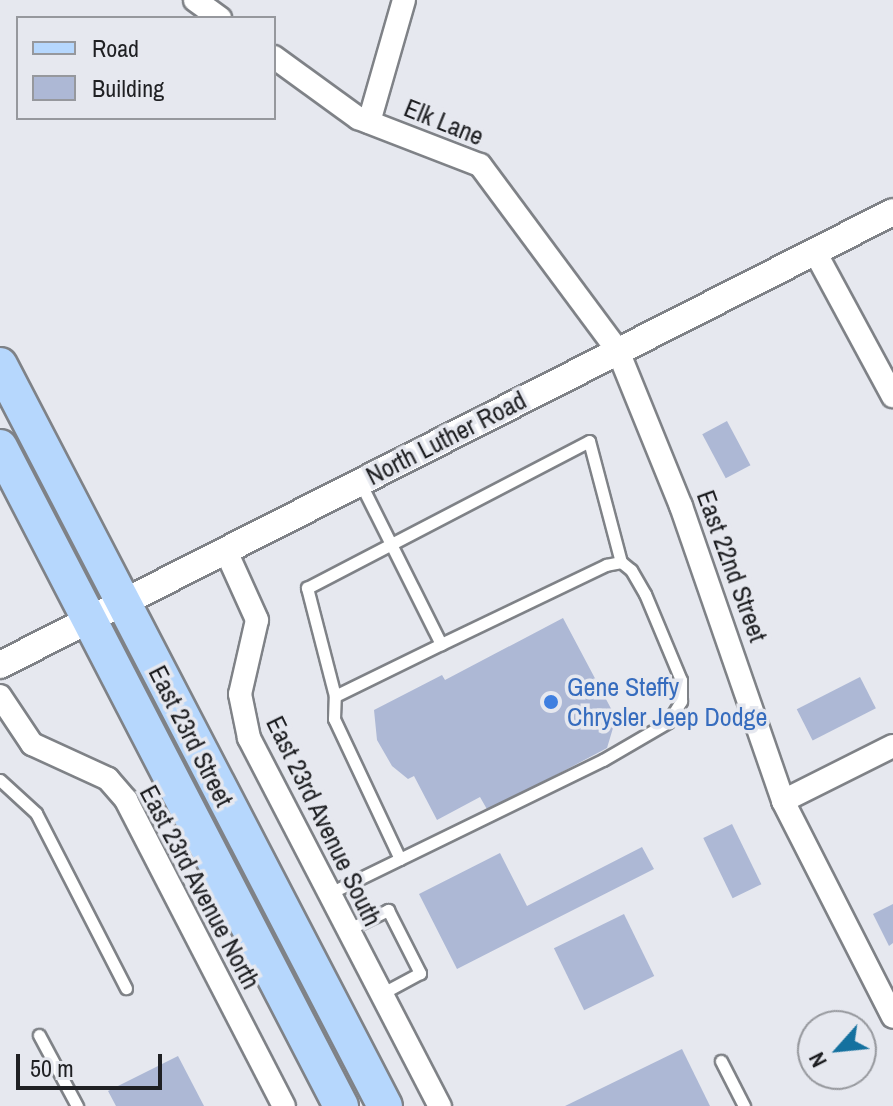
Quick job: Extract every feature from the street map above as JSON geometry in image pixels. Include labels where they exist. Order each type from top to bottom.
[{"type":"main road","name":"East 23rd Street","points":[[0,365],[385,1106]]},
{"type":"main road","name":"East 23rd Street","points":[[0,447],[341,1106]]},
{"type":"street","points":[[195,0],[217,16]]},
{"type":"street","points":[[369,122],[404,0]]},
{"type":"street","name":"Elk Lane","points":[[276,58],[358,118],[480,165],[618,351]]},
{"type":"street","name":"North Luther Road","points":[[0,665],[893,212]]},
{"type":"street","points":[[815,252],[893,396]]},
{"type":"street","name":"East 22nd Street","points":[[618,351],[681,506],[783,801],[890,1002]]},
{"type":"street","name":"East 23rd Avenue South","points":[[225,549],[257,620],[240,694],[243,720],[260,763],[440,1106]]},
{"type":"street","name":"East 23rd Avenue North","points":[[0,696],[32,744],[97,772],[108,779],[126,800],[284,1106]]},
{"type":"street","points":[[783,801],[893,746]]},
{"type":"lane","points":[[328,894],[400,859],[603,760],[668,722],[681,701],[681,680],[645,594],[621,562],[589,441],[390,542],[307,588],[335,696],[334,719],[400,859]]},
{"type":"lane","points":[[359,482],[441,644]]},
{"type":"lane","points":[[335,696],[606,565],[621,562]]},
{"type":"lane","points":[[0,780],[36,813],[126,988]]},
{"type":"lane","points":[[347,930],[388,910],[420,973],[381,995]]},
{"type":"lane","points":[[39,1035],[77,1106]]},
{"type":"lane","points":[[721,1061],[744,1106]]},
{"type":"building","points":[[727,421],[750,465],[726,478],[702,434]]},
{"type":"building","points":[[563,618],[616,718],[607,748],[488,811],[480,797],[437,820],[414,776],[408,779],[392,766],[377,740],[374,710],[442,675],[445,680]]},
{"type":"building","points":[[860,677],[876,708],[813,740],[797,709]]},
{"type":"building","points":[[732,824],[761,884],[733,898],[703,838]]},
{"type":"building","points":[[642,847],[654,869],[457,969],[419,894],[500,853],[527,906]]},
{"type":"building","points":[[893,904],[893,943],[889,946],[873,914]]},
{"type":"building","points":[[624,914],[654,976],[584,1010],[554,948]]},
{"type":"building","points":[[682,1049],[710,1106],[565,1106]]},
{"type":"building","points":[[178,1056],[204,1106],[116,1106],[108,1091]]},
{"type":"place","name":"Gene Steffy Chrysler Jeep Dodge","points":[[551,702]]}]
